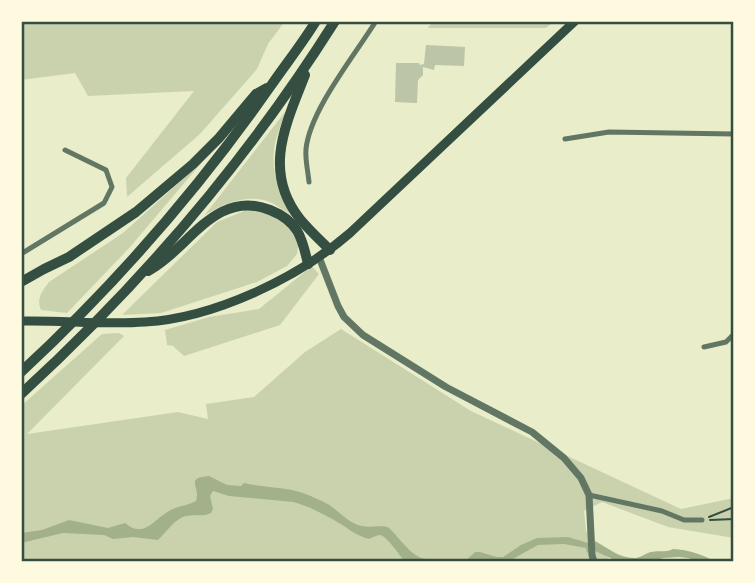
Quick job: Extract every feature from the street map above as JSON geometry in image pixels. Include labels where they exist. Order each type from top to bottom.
[{"type":"highway","points":[[21,372],[64,332],[147,244],[244,125],[316,21]]},
{"type":"highway","points":[[21,394],[55,363],[172,240],[247,149],[335,21]]},
{"type":"highway","points":[[311,59],[284,128],[280,146],[281,170],[284,188],[299,218],[330,250]]},
{"type":"highway","points":[[21,282],[69,257],[136,212],[193,164],[256,94],[271,86]]},
{"type":"highway","points":[[141,275],[159,265],[213,216],[244,205],[274,211],[295,226],[304,245],[308,264]]},
{"type":"main road","points":[[22,321],[140,322],[174,319],[220,306],[264,288],[330,250],[350,233],[575,21]]},
{"type":"street","points":[[309,182],[306,151],[313,125],[327,96],[376,21]]},
{"type":"street","points":[[565,139],[609,132],[734,134]]},
{"type":"street","points":[[21,254],[104,203],[112,187],[106,170],[65,150]]},
{"type":"street","points":[[319,257],[344,317],[363,335],[446,387],[532,432],[564,458],[581,478],[589,495],[593,558]]},
{"type":"street","points":[[704,347],[726,342],[734,337],[734,334]]},
{"type":"street","points":[[589,495],[662,511],[684,520],[702,520]]},
{"type":"path","points":[[702,520],[734,507]]},
{"type":"path","points":[[702,520],[734,519]]},
{"type":"shaded area","points":[[21,21],[285,21],[268,44],[257,69],[200,134],[127,197],[126,178],[194,91],[88,96],[75,73],[21,80]]},
{"type":"shaded area","points":[[433,21],[555,21],[546,28],[428,28]]},
{"type":"shaded area","points":[[285,112],[273,158],[280,192],[292,215],[270,202],[251,199],[226,204],[204,216]]},
{"type":"shaded area","points":[[203,161],[130,247],[67,313],[41,310],[39,299],[49,282],[123,233]]},
{"type":"shaded area","points":[[249,209],[284,222],[294,233],[299,241],[297,254],[287,266],[257,282],[161,313],[122,315],[217,222]]},
{"type":"shaded area","points":[[312,266],[319,274],[280,325],[184,356],[173,346],[167,345],[165,330],[209,317],[259,309]]},
{"type":"shaded area","points":[[341,329],[471,411],[681,509],[734,498],[734,538],[668,527],[602,502],[584,511],[586,531],[609,559],[538,559],[531,562],[21,562],[21,406],[102,334],[119,333],[124,336],[27,434],[178,412],[208,419],[206,404],[254,397],[305,352]]},
{"type":"shaded area","points":[[209,476],[227,485],[241,486],[244,483],[304,493],[327,504],[358,525],[389,528],[420,557],[446,562],[405,562],[383,536],[365,538],[311,508],[293,502],[229,496],[213,491],[210,496],[213,509],[211,513],[182,517],[158,540],[133,537],[113,539],[104,535],[63,533],[21,543],[21,533],[42,530],[69,520],[108,528],[125,523],[143,529],[172,509],[196,501],[195,481]]},
{"type":"shaded area","points":[[568,537],[588,543],[589,552],[587,553],[586,548],[564,544],[538,545],[510,562],[464,562],[475,552],[503,557],[537,538]]},
{"type":"shaded area","points":[[595,541],[630,558],[673,549],[695,553],[716,562],[700,562],[679,557],[652,562],[619,562],[595,551]]},
{"type":"building","points":[[426,45],[465,47],[464,66],[435,65],[434,70],[423,67],[423,75],[418,80],[417,103],[395,102],[396,63],[424,64]]}]
